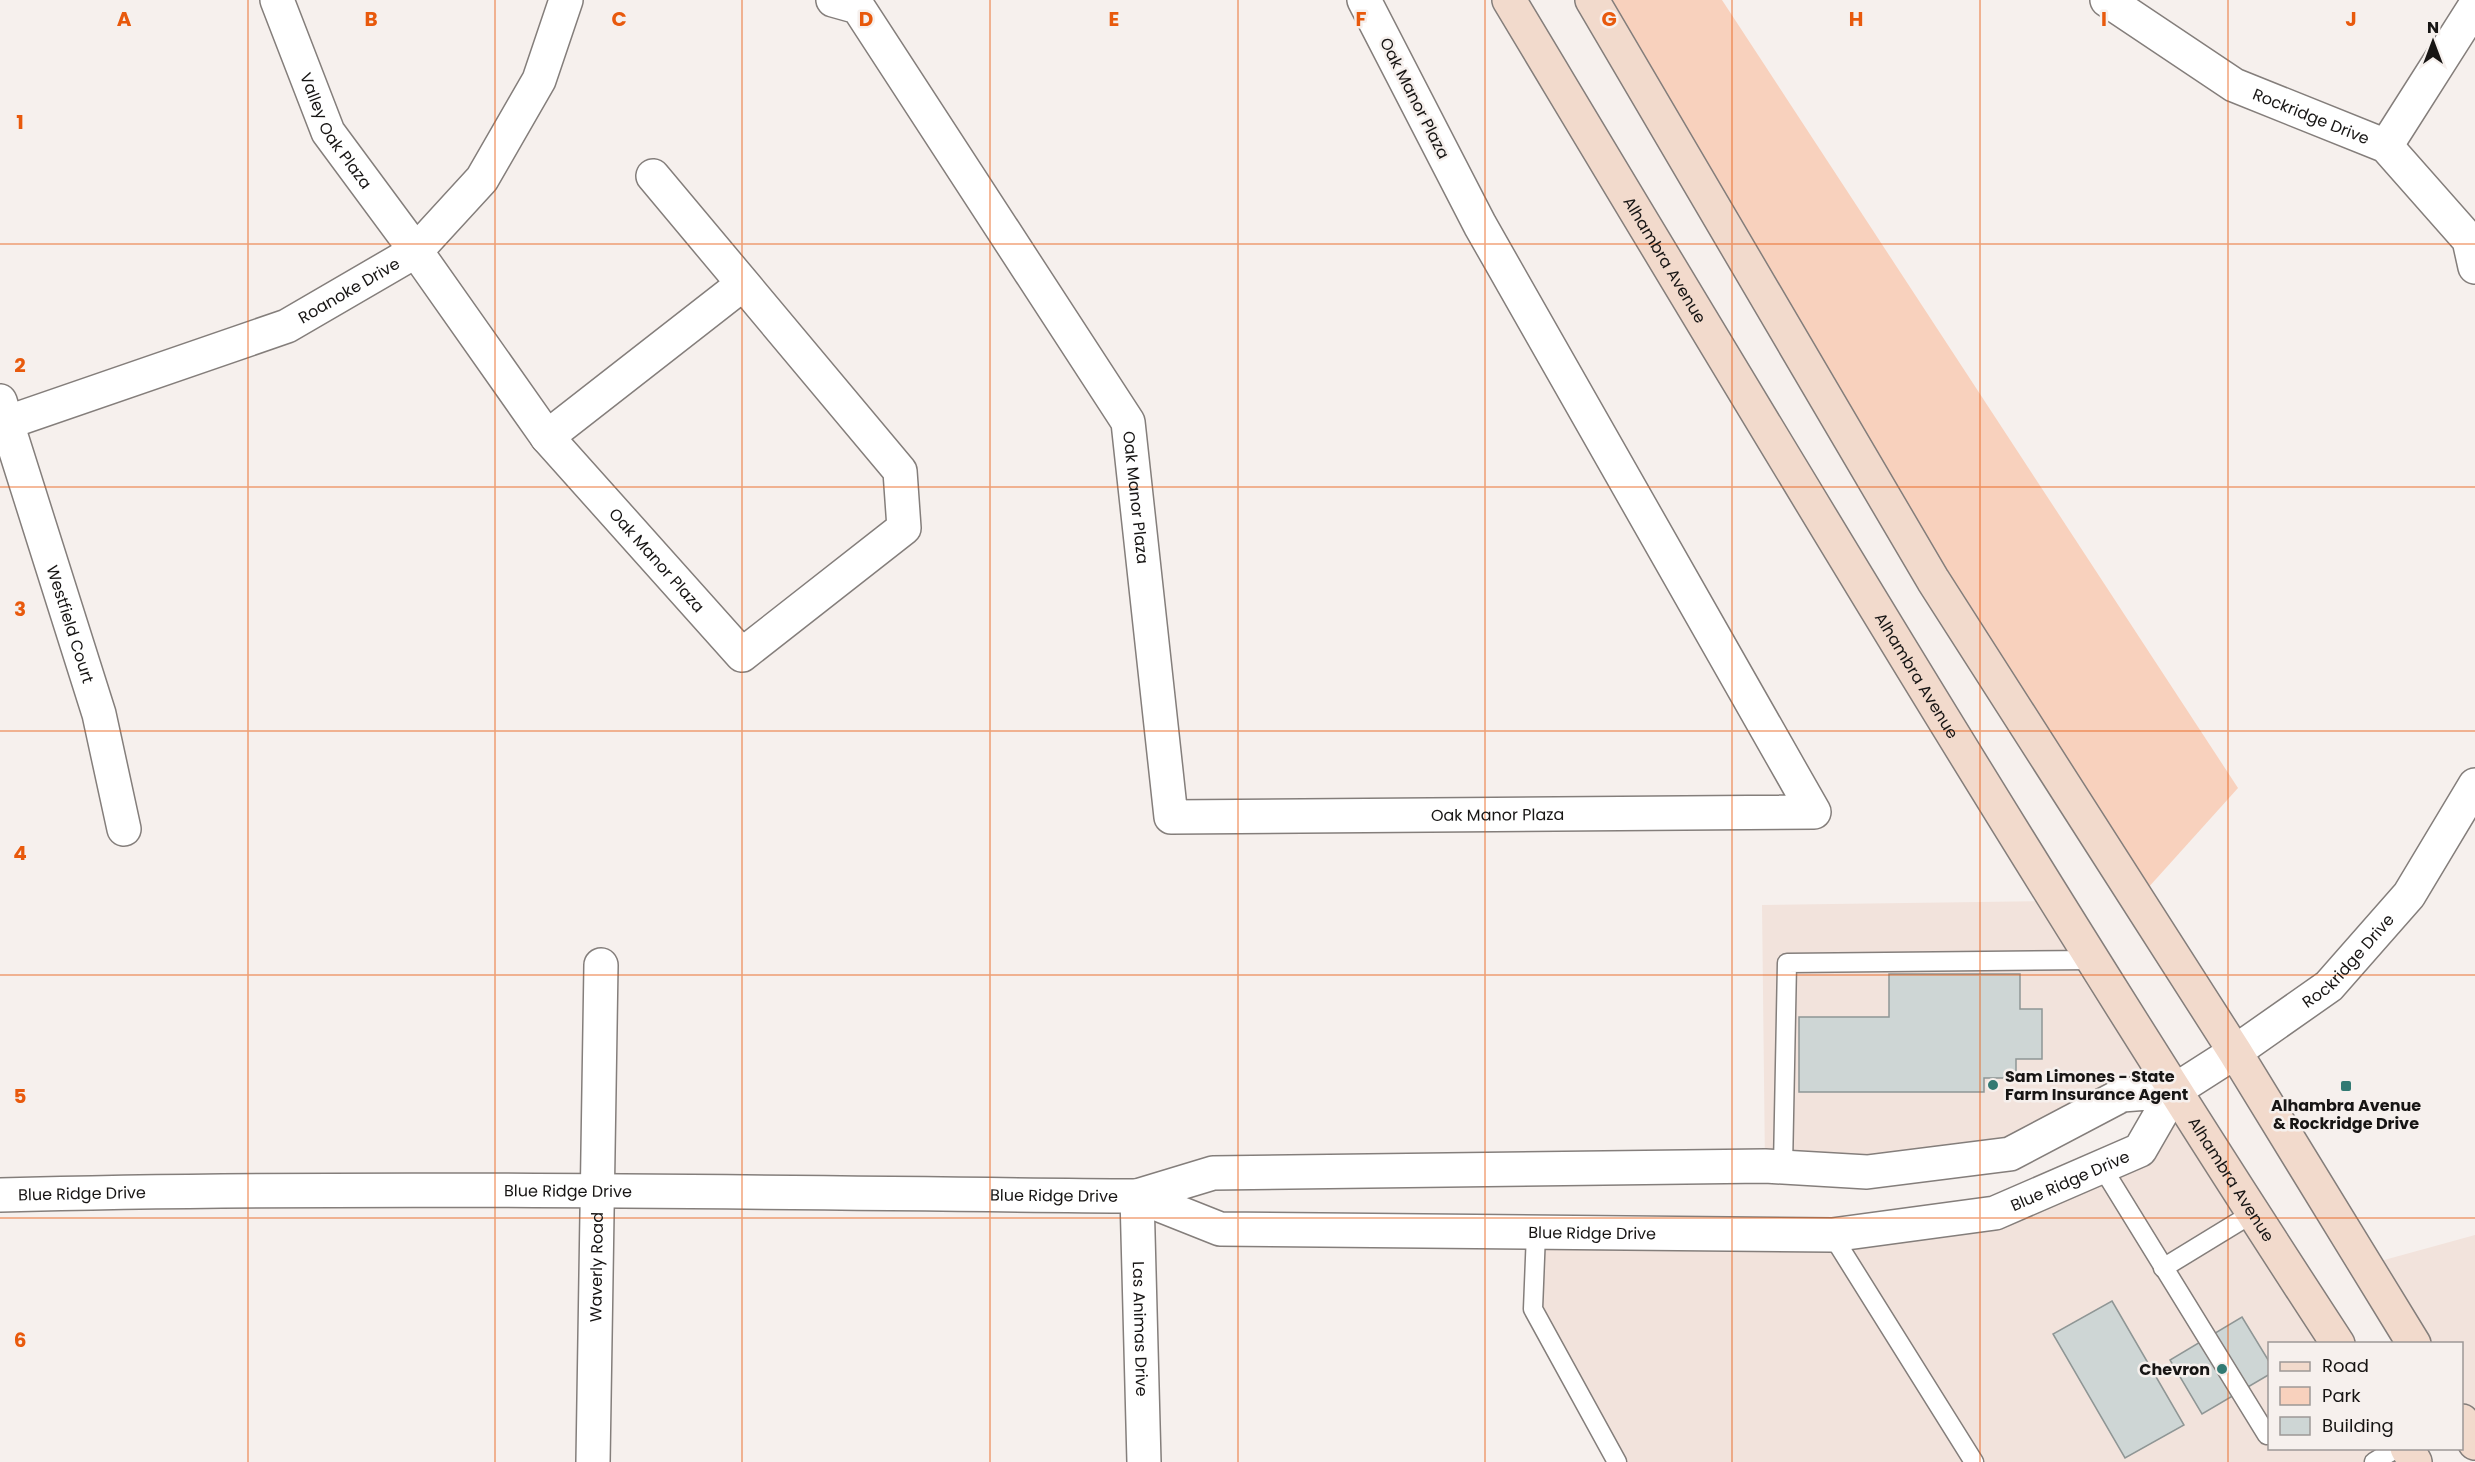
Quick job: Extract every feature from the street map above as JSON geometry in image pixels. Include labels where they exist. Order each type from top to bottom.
[{"type":"main road","name":"Alhambra Avenue","points":[[1509,0],[1883,622],[2174,1091],[2337,1342]]},
{"type":"main road","points":[[1592,0],[1933,580],[2235,1052],[2413,1342]]},
{"type":"main road","points":[[2463,1423],[2475,1443]]},
{"type":"street","name":"Valley Oak Plaza","points":[[277,0],[328,132],[416,251]]},
{"type":"street","name":"Roanoke Drive","points":[[3,416],[287,326],[416,251],[482,178],[539,80],[566,0]]},
{"type":"street","name":"Oak Manor Plaza","points":[[833,0],[858,7],[1128,422],[1171,817],[1814,812],[1480,225],[1364,0]]},
{"type":"street","name":"Rockridge Drive","points":[[2107,0],[2234,86],[2386,146],[2469,240],[2475,267]]},
{"type":"street","points":[[2386,146],[2475,6]]},
{"type":"street","name":"Oak Manor Plaza","points":[[416,251],[547,436],[742,656],[904,528],[900,471],[653,176]]},
{"type":"street","points":[[547,436],[743,284]]},
{"type":"street","name":"Westfield Court","points":[[3,416],[99,714],[124,829]]},
{"type":"street","name":"Rockridge Drive","points":[[2174,1091],[2235,1052],[2329,986],[2409,895],[2475,785]]},
{"type":"street","name":"Waverly Road","points":[[593,1462],[601,965]]},
{"type":"street","name":"Blue Ridge Drive","points":[[0,1195],[123,1191],[597,1191],[1137,1196],[1214,1173],[1783,1167],[1867,1172],[2010,1154],[2122,1095],[2174,1091]]},
{"type":"street","name":"Blue Ridge Drive","points":[[1137,1196],[1220,1229],[1832,1235],[1995,1214],[2140,1150],[2174,1091]]},
{"type":"street","name":"Las Animas Drive","points":[[1137,1196],[1144,1462]]},
{"type":"lane","points":[[1783,1167],[1788,963],[2093,960]]},
{"type":"lane","points":[[2102,1167],[2268,1434]]},
{"type":"lane","points":[[2163,1268],[2253,1213]]},
{"type":"lane","points":[[1536,1233],[1533,1310],[1617,1462]]},
{"type":"lane","points":[[1832,1235],[1974,1462]]},
{"type":"lane","points":[[2374,1462],[2395,1450]]},
{"type":"shaded area","points":[[2056,901],[2337,1342],[2268,1342],[2268,1450],[2408,1450],[2415,1462],[1622,1462],[1533,1304],[1524,1234],[1995,1213],[2140,1150],[2174,1092],[2010,1154],[1765,1166],[1762,905]]},
{"type":"shaded area","points":[[2475,1235],[2475,1443],[2463,1423],[2463,1342],[2413,1342],[2366,1265]]},
{"type":"green space","points":[[1592,0],[1722,0],[2238,788],[2138,899]]},
{"type":"building","points":[[1889,974],[2020,974],[2020,1009],[2042,1009],[2042,1059],[2016,1059],[2016,1078],[1984,1078],[1984,1092],[1799,1092],[1799,1017],[1889,1017]]},
{"type":"building","points":[[2112,1301],[2184,1425],[2125,1458],[2053,1334]]},
{"type":"building","name":"Chevron","points":[[2242,1317],[2268,1360],[2268,1375],[2202,1414],[2170,1360]]},
{"type":"place","name":"Sam Limones - State Farm Insurance Agent","points":[[1993,1085]]},
{"type":"place","name":"Alhambra Avenue & Rockridge Drive","points":[[2346,1086]]},
{"type":"place","name":"Chevron","points":[[2222,1369]]}]
